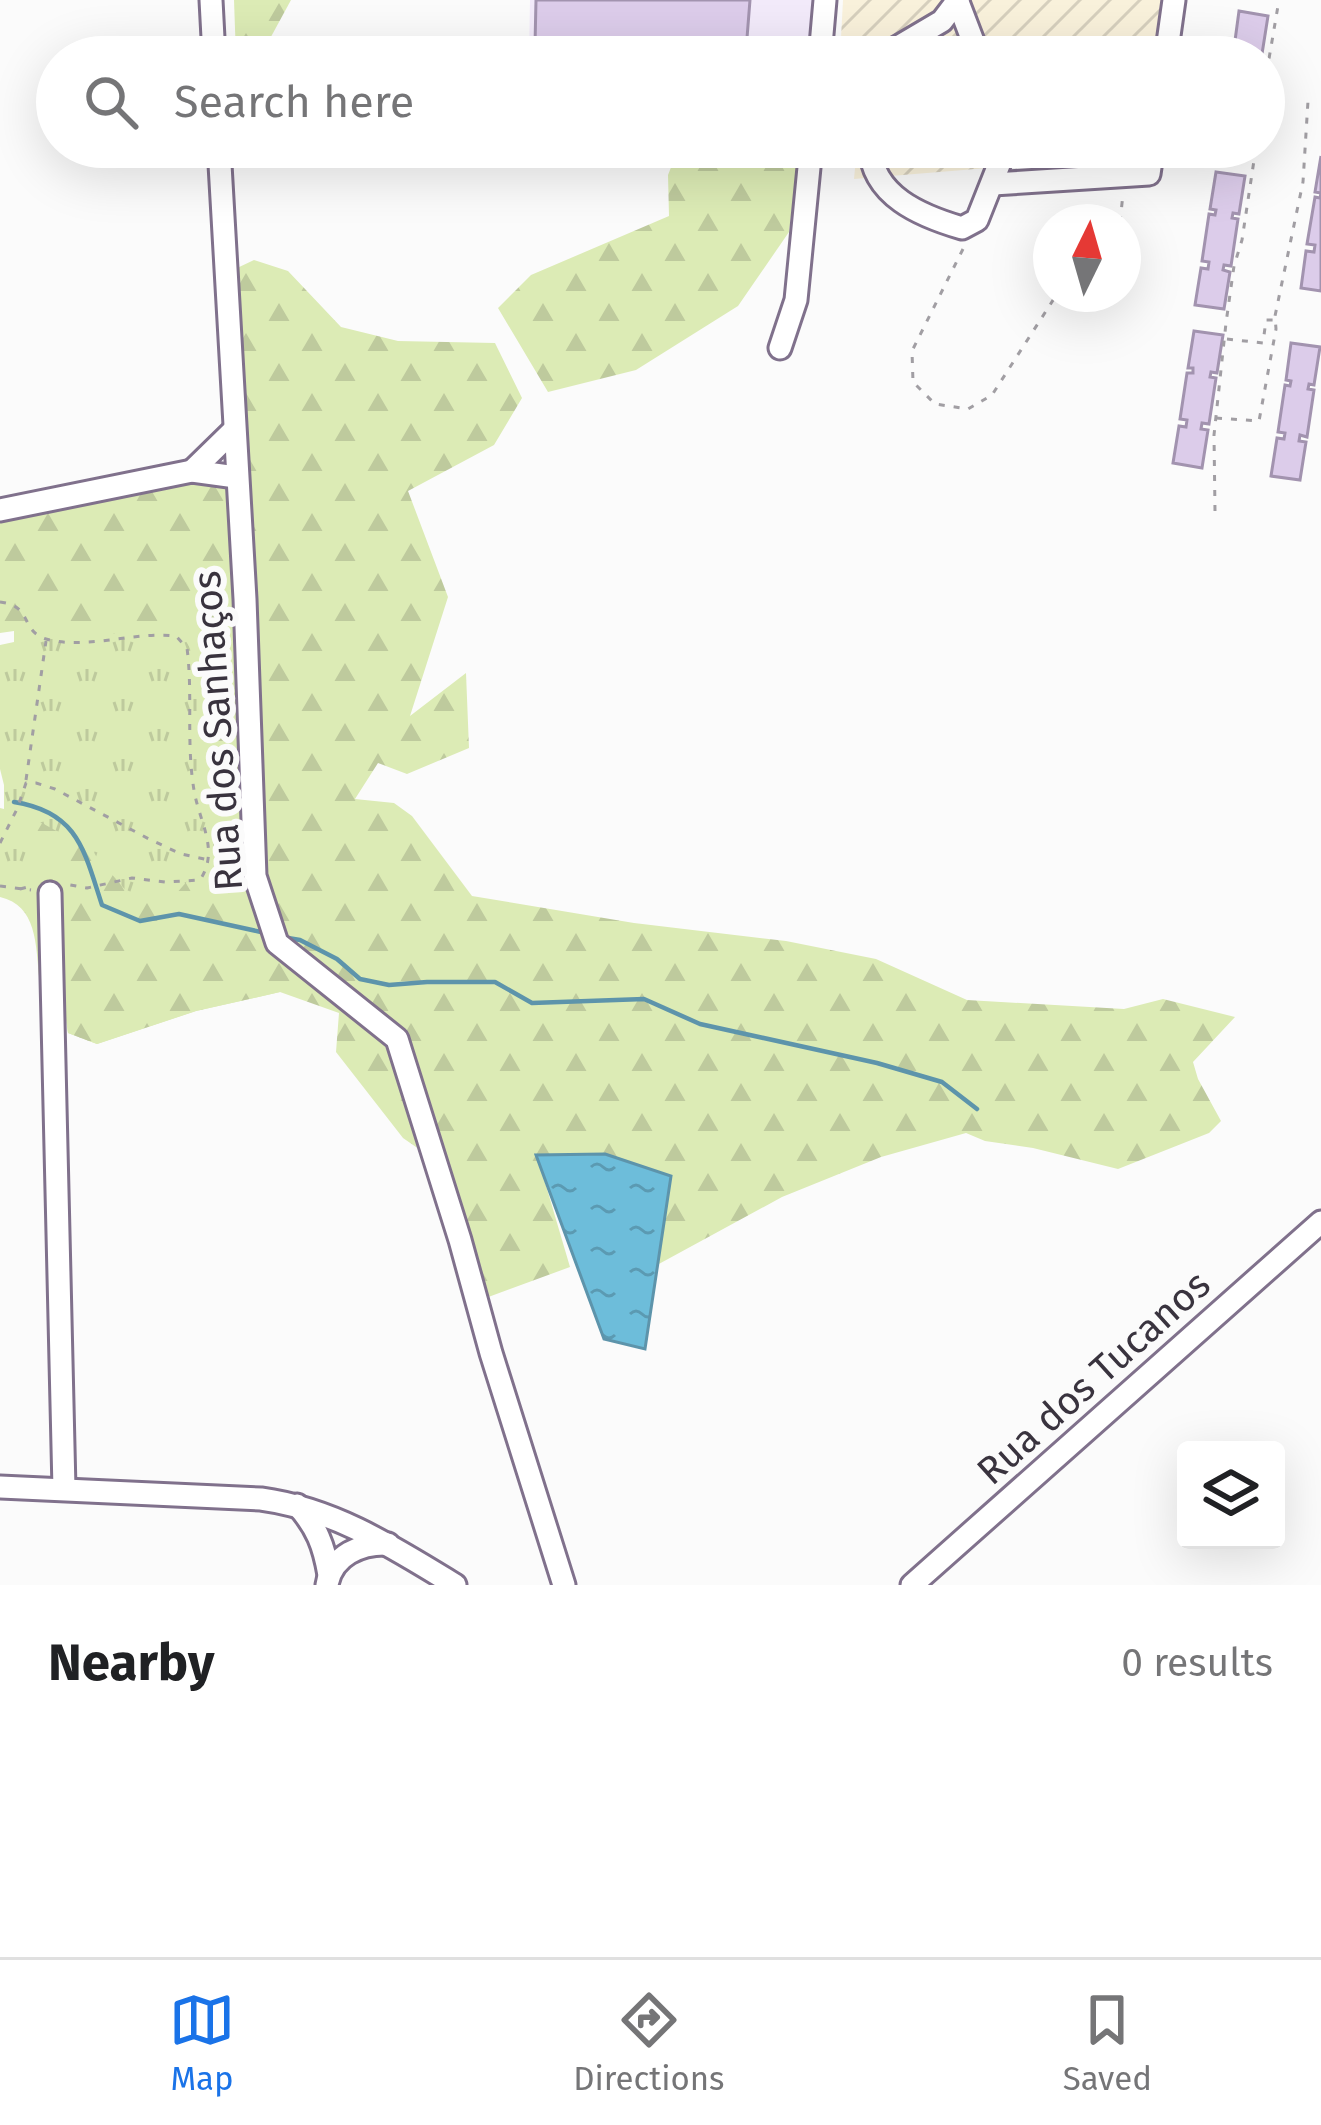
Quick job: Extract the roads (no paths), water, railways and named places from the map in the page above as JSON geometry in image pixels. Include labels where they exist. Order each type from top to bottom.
[{"type":"street","points":[[211,0],[213,36]]},
{"type":"street","points":[[821,36],[824,0]]},
{"type":"street","points":[[1169,36],[1174,0]]},
{"type":"street","points":[[917,36],[942,21],[958,1]]},
{"type":"street","points":[[958,1],[971,36]]},
{"type":"street","name":"Rua dos Sanhaços","points":[[220,168],[255,876],[277,944],[398,1039],[564,1585]]},
{"type":"street","points":[[780,348],[796,300],[810,168]]},
{"type":"street","points":[[875,168],[884,189],[934,220],[962,228],[977,220],[999,168]]},
{"type":"street","points":[[993,184],[1149,174],[1150,168]]},
{"type":"street","points":[[192,471],[234,430]]},
{"type":"street","points":[[0,510],[192,471],[236,477]]},
{"type":"street","points":[[50,893],[64,1489]]},
{"type":"street","name":"Rua dos Tucanos","points":[[913,1585],[1321,1222]]},
{"type":"street","points":[[0,1486],[297,1504],[389,1544],[454,1585]]},
{"type":"street","points":[[297,1504],[325,1548],[328,1580]]},
{"type":"street","points":[[328,1580],[352,1550],[389,1544]]},
{"type":"water","points":[[605,1154],[671,1176],[645,1349],[604,1339],[536,1155]]},
{"type":"waterway","points":[[14,802],[35,807],[65,824],[83,851],[102,905],[140,921],[179,914],[261,932]]},
{"type":"waterway","points":[[288,938],[337,959],[360,979],[389,985],[495,982],[532,1003],[644,999],[700,1024],[942,1082],[977,1109]]}]
